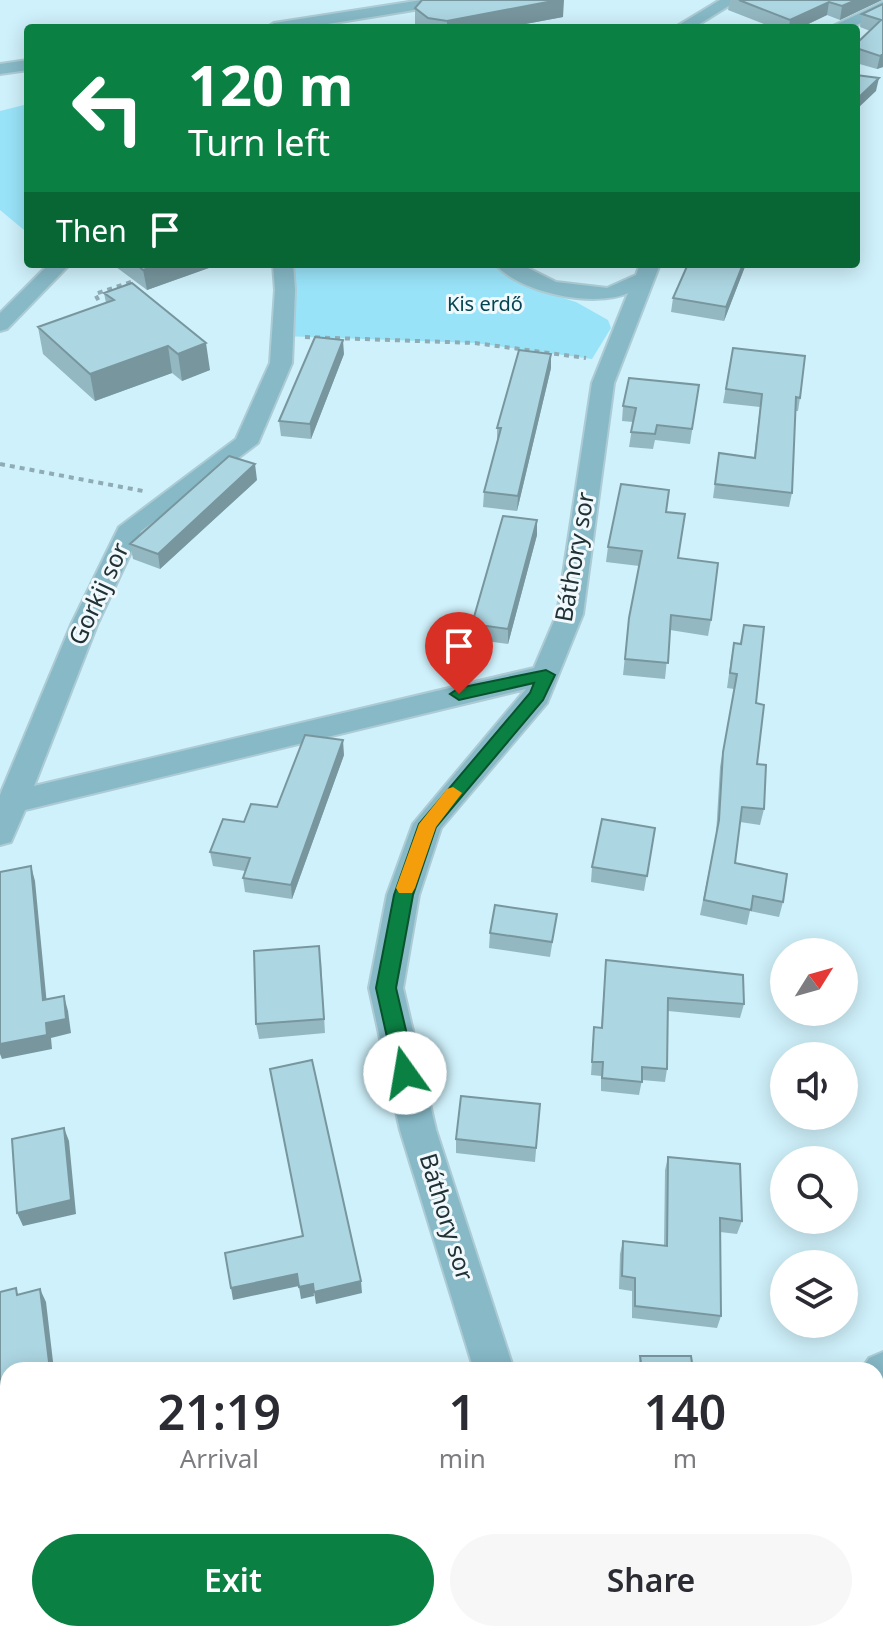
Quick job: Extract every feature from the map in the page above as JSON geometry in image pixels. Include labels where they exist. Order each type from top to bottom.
[{"type":"street","points":[[286,24],[306,17],[451,0]]},
{"type":"street","points":[[689,24],[731,0]]},
{"type":"street","points":[[846,24],[883,7]]},
{"type":"street","points":[[0,69],[24,66]]},
{"type":"street","points":[[0,325],[56,268]]},
{"type":"street","name":"Gorkij sor","points":[[0,834],[84,625],[131,527],[246,443],[281,363],[283,268]]},
{"type":"street","points":[[513,268],[551,288],[609,294],[647,272]]},
{"type":"street","name":"Báthory sor","points":[[491,1362],[418,1130],[386,988],[403,895],[428,824],[537,696],[570,614],[603,383],[647,272]]},
{"type":"street","points":[[11,802],[546,675]]},
{"type":"path","points":[[103,311],[95,294],[134,281]]},
{"type":"path","points":[[282,336],[475,343],[611,362]]},
{"type":"path","points":[[0,464],[172,497]]},
{"type":"green space","points":[[24,105],[24,230],[0,210],[0,111]]},
{"type":"green space","name":"Kis erdő","points":[[283,268],[505,268],[544,292],[576,302],[608,320],[611,328],[592,359],[475,343],[282,336]]},
{"type":"building","points":[[422,0],[558,0],[447,21],[428,18],[415,8]]},
{"type":"building","points":[[739,0],[856,0],[842,6],[829,2],[790,20]]},
{"type":"building","points":[[883,4],[883,54],[880,56],[860,49],[860,40],[881,20],[862,14]]},
{"type":"building","points":[[860,76],[879,78],[860,96]]},
{"type":"building","points":[[686,268],[741,268],[726,307],[673,298]]},
{"type":"building","points":[[132,283],[206,343],[178,354],[168,346],[90,374],[38,327],[114,300],[104,293]]},
{"type":"building","points":[[315,337],[343,340],[310,424],[279,421]]},
{"type":"building","points":[[733,348],[805,356],[800,398],[796,397],[792,493],[715,484],[719,453],[755,458],[762,394],[726,389]]},
{"type":"building","points":[[519,350],[551,354],[518,496],[484,492],[501,428],[497,428]]},
{"type":"building","points":[[629,378],[699,385],[692,429],[657,425],[655,434],[631,432],[636,408],[623,406]]},
{"type":"building","points":[[229,456],[255,464],[158,554],[130,544]]},
{"type":"building","points":[[621,484],[669,490],[666,512],[685,514],[678,558],[718,563],[711,620],[671,615],[668,663],[625,659],[629,618],[642,551],[608,547]]},
{"type":"building","points":[[503,516],[537,520],[508,629],[472,624]]},
{"type":"building","points":[[744,625],[764,627],[756,703],[764,705],[757,764],[766,765],[764,809],[742,807],[735,863],[787,874],[783,902],[753,896],[751,910],[704,900],[719,820],[723,752],[737,674],[730,673],[734,643],[741,644]]},
{"type":"building","points":[[305,735],[343,740],[291,885],[243,878],[250,858],[210,852],[223,819],[244,822],[251,804],[277,807]]},
{"type":"building","points":[[602,819],[655,828],[647,876],[592,867]]},
{"type":"building","points":[[31,866],[43,1000],[64,996],[66,1019],[46,1023],[47,1035],[0,1044],[0,872]]},
{"type":"building","points":[[495,905],[557,914],[552,942],[490,933]]},
{"type":"building","points":[[319,946],[324,1019],[256,1024],[254,951]]},
{"type":"building","points":[[606,960],[743,975],[744,1004],[668,998],[667,1069],[642,1067],[642,1082],[602,1078],[603,1062],[592,1062],[594,1027],[602,1028]]},
{"type":"building","points":[[312,1060],[361,1281],[314,1292],[313,1284],[299,1287],[297,1274],[231,1288],[225,1253],[303,1236],[270,1069]]},
{"type":"building","points":[[461,1096],[540,1104],[536,1148],[456,1139]]},
{"type":"building","points":[[64,1128],[71,1200],[17,1213],[12,1139]]},
{"type":"building","points":[[668,1157],[740,1164],[742,1221],[720,1218],[721,1316],[635,1306],[635,1278],[622,1276],[623,1241],[667,1246]]},
{"type":"building","points":[[16,1288],[17,1295],[40,1289],[49,1362],[0,1362],[0,1292]]},
{"type":"building","points":[[640,1356],[691,1356],[692,1362],[641,1362]]},
{"type":"slow traffic","points":[[406,888],[428,824],[453,793]]},
{"type":"route","points":[[405,1073],[386,988],[403,895],[428,824],[537,696],[546,675],[459,694]]}]
